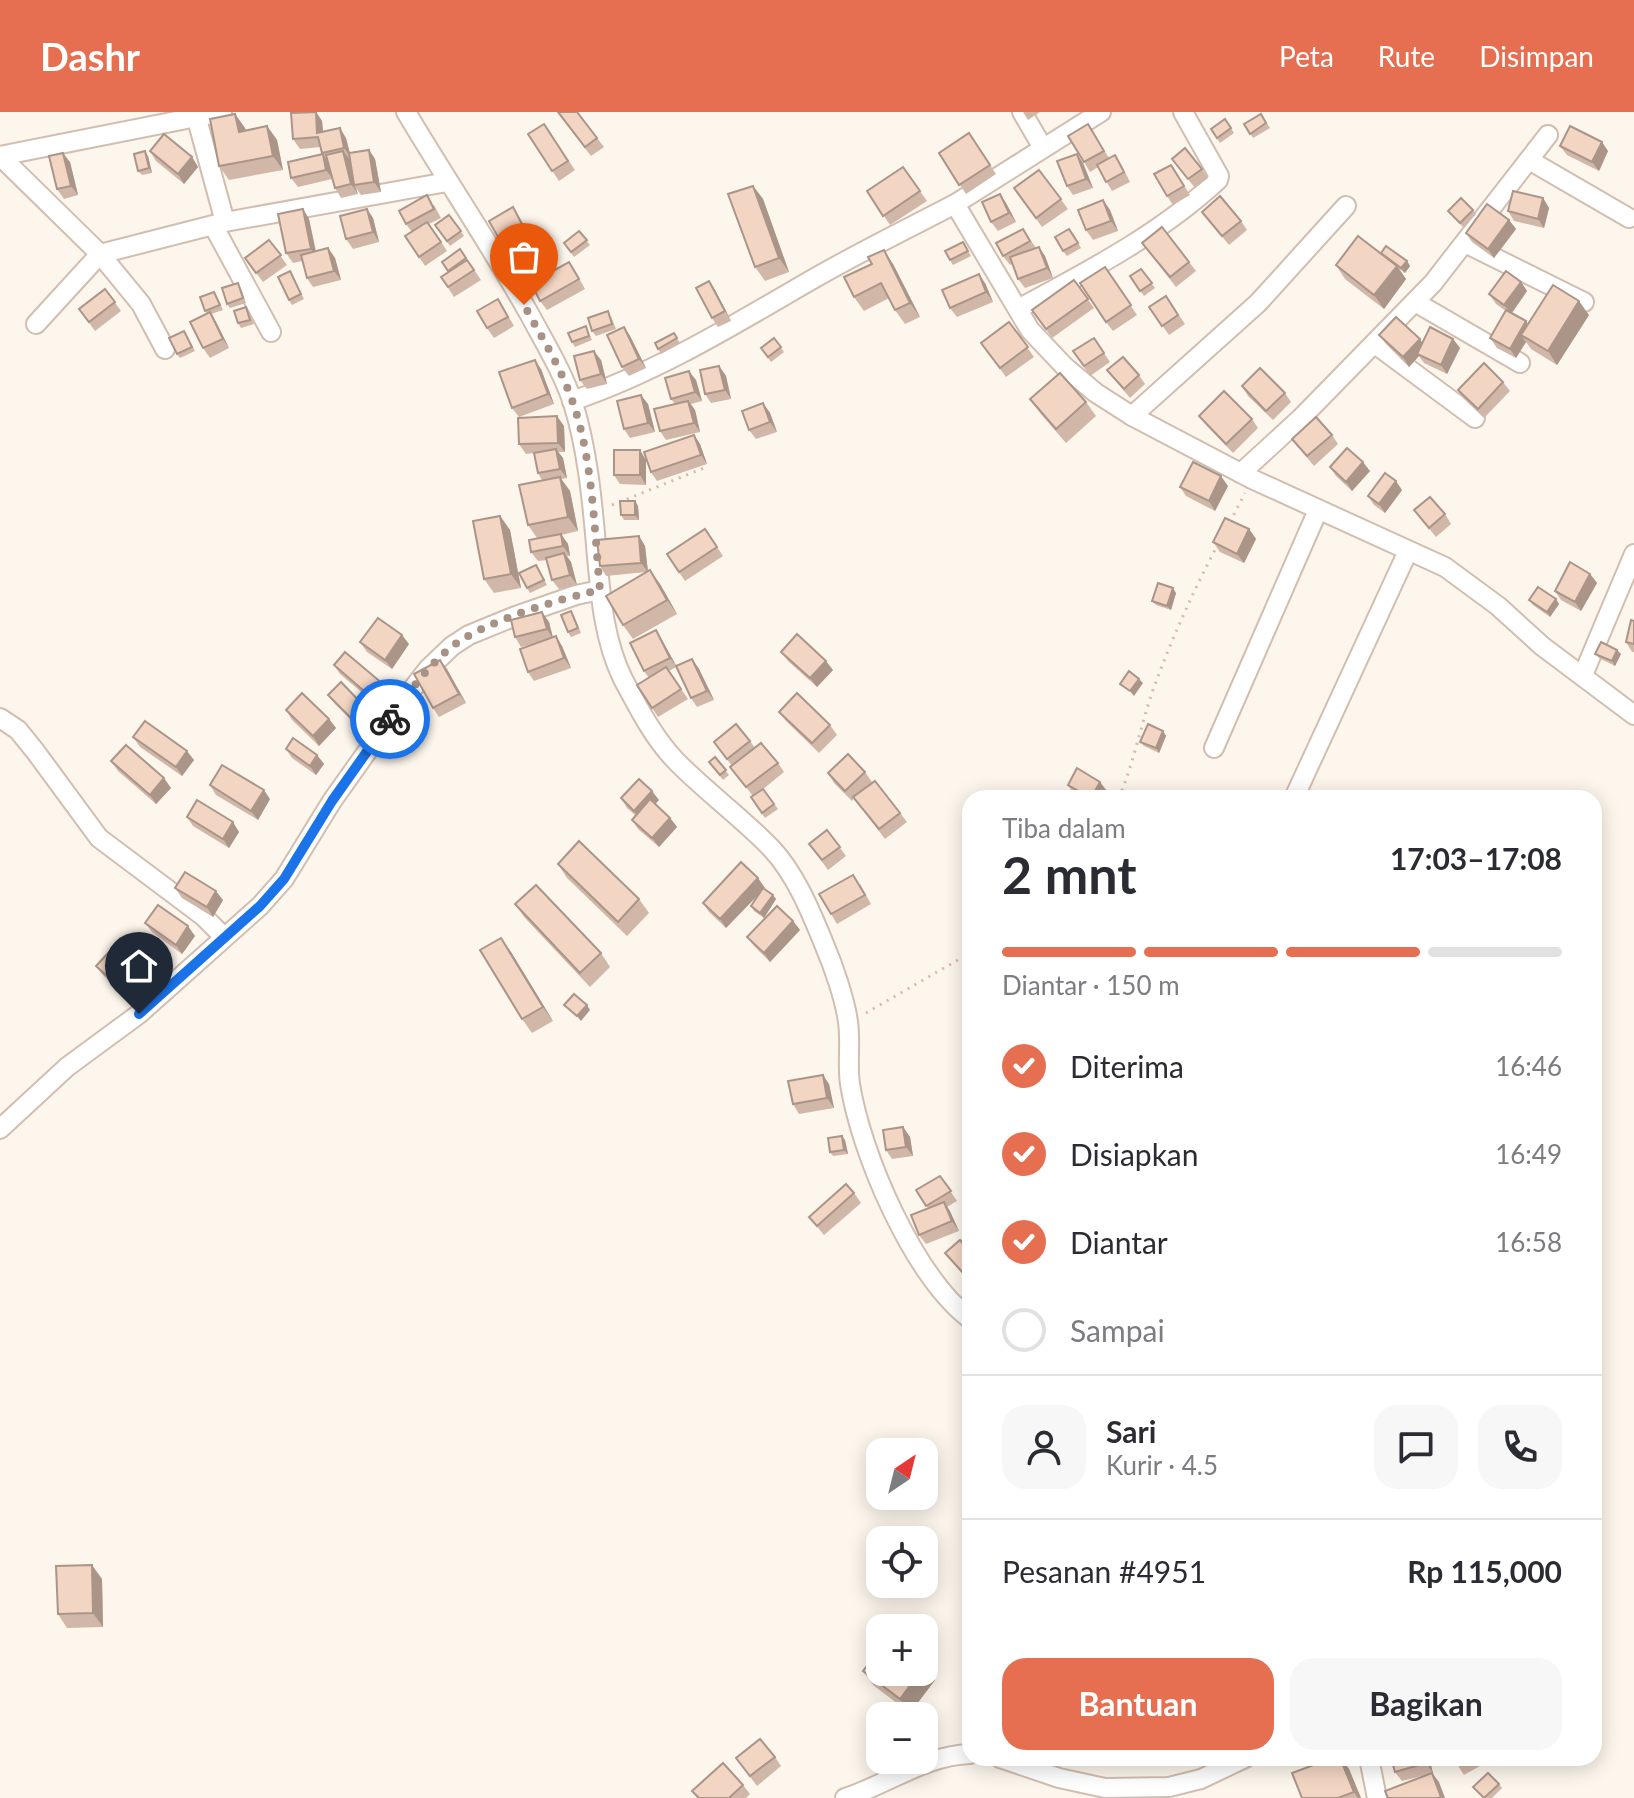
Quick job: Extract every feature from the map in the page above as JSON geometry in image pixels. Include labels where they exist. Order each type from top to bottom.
[{"type":"street","points":[[0,156],[222,112]]},
{"type":"street","points":[[406,112],[512,283],[560,370],[572,401],[593,513],[600,590],[610,641],[621,674],[646,720],[673,758],[773,850],[797,887],[825,946],[848,1022],[850,1082],[863,1139],[892,1208],[927,1271],[962,1312]]},
{"type":"street","points":[[1022,112],[1043,148]]},
{"type":"street","points":[[572,401],[611,388],[682,355],[850,258],[955,204],[1101,112]]},
{"type":"street","points":[[1018,309],[1088,271],[1180,213],[1218,180],[1219,176],[1183,112]]},
{"type":"street","points":[[196,115],[220,225],[271,332]]},
{"type":"street","points":[[1247,476],[1415,302],[1548,135]]},
{"type":"street","points":[[0,156],[100,254],[141,304],[165,349]]},
{"type":"street","points":[[1529,160],[1629,218]]},
{"type":"street","points":[[36,324],[100,254],[220,225],[447,182]]},
{"type":"street","points":[[955,204],[1030,330],[1065,367],[1096,393],[1132,416],[1247,476],[1445,567],[1634,715]]},
{"type":"street","points":[[1132,416],[1258,303],[1346,206]]},
{"type":"street","points":[[1465,243],[1584,302]]},
{"type":"street","points":[[1415,302],[1520,363]]},
{"type":"street","points":[[1375,344],[1475,418]]},
{"type":"street","points":[[1214,748],[1318,510]]},
{"type":"street","points":[[1298,790],[1408,551]]},
{"type":"street","points":[[1583,675],[1634,554]]},
{"type":"street","points":[[0,1129],[67,1067],[139,1014],[260,906],[284,879],[332,801],[403,701],[428,669],[452,646],[469,635],[513,617],[600,590]]},
{"type":"street","points":[[0,718],[18,730],[99,838],[203,916],[224,937]]},
{"type":"street","points":[[845,1798],[920,1767],[962,1756]]},
{"type":"street","points":[[1024,1766],[1105,1788],[1169,1787],[1201,1779],[1228,1766]]},
{"type":"street","points":[[1371,1766],[1377,1798]]},
{"type":"path","points":[[593,513],[704,468]]},
{"type":"path","points":[[1227,528],[1247,476]]},
{"type":"path","points":[[1122,790],[1154,689],[1182,614],[1220,540]]},
{"type":"path","points":[[848,1022],[962,958]]},
{"type":"building","points":[[316,112],[317,133],[340,128],[344,148],[322,153],[318,137],[293,139],[291,113]]},
{"type":"building","points":[[558,112],[577,112],[597,138],[585,147]]},
{"type":"building","points":[[235,114],[239,132],[267,126],[273,156],[219,166],[210,119]]},
{"type":"building","points":[[1261,114],[1266,123],[1250,134],[1244,124]]},
{"type":"building","points":[[1225,119],[1231,128],[1217,138],[1211,129]]},
{"type":"building","points":[[544,124],[568,161],[552,171],[528,134]]},
{"type":"building","points":[[1088,124],[1104,151],[1084,162],[1068,136]]},
{"type":"building","points":[[1570,126],[1602,142],[1592,162],[1560,146]]},
{"type":"building","points":[[969,133],[990,165],[959,185],[939,153]]},
{"type":"building","points":[[164,134],[192,157],[178,174],[150,151]]},
{"type":"building","points":[[1185,148],[1202,169],[1188,179],[1172,159]]},
{"type":"building","points":[[369,150],[374,182],[354,185],[349,153]]},
{"type":"building","points":[[145,151],[149,168],[138,171],[134,154]]},
{"type":"building","points":[[343,151],[351,184],[335,188],[326,155]]},
{"type":"building","points":[[63,153],[71,186],[57,189],[49,156]]},
{"type":"building","points":[[323,154],[326,170],[291,178],[288,162]]},
{"type":"building","points":[[1077,154],[1086,179],[1067,186],[1057,161]]},
{"type":"building","points":[[1115,155],[1124,172],[1106,182],[1097,165]]},
{"type":"building","points":[[1171,165],[1184,186],[1167,196],[1154,174]]},
{"type":"building","points":[[903,167],[920,191],[883,216],[867,191]]},
{"type":"building","points":[[1039,170],[1061,199],[1036,218],[1014,188]]},
{"type":"building","points":[[753,186],[779,258],[755,267],[728,194]]},
{"type":"building","points":[[1513,191],[1543,198],[1538,219],[1508,211]]},
{"type":"building","points":[[1000,194],[1009,213],[991,222],[982,202]]},
{"type":"building","points":[[427,195],[434,209],[406,224],[399,211]]},
{"type":"building","points":[[1220,196],[1241,221],[1222,236],[1202,212]]},
{"type":"building","points":[[1461,198],[1473,210],[1460,223],[1448,211]]},
{"type":"building","points":[[1103,200],[1111,221],[1086,230],[1078,210]]},
{"type":"building","points":[[1487,204],[1509,220],[1488,249],[1466,233]]},
{"type":"building","points":[[513,207],[522,224],[498,237],[489,221]]},
{"type":"building","points":[[303,209],[311,249],[286,253],[278,214]]},
{"type":"building","points":[[367,209],[373,232],[346,239],[340,216]]},
{"type":"building","points":[[449,215],[461,231],[447,241],[435,225]]},
{"type":"building","points":[[427,222],[441,242],[419,257],[405,236]]},
{"type":"building","points":[[1162,227],[1189,262],[1170,277],[1142,243]]},
{"type":"building","points":[[1023,229],[1030,241],[1003,256],[996,243]]},
{"type":"building","points":[[1069,229],[1078,243],[1063,251],[1055,237]]},
{"type":"building","points":[[579,231],[587,240],[571,252],[564,243]]},
{"type":"building","points":[[539,232],[547,247],[521,262],[512,247]]},
{"type":"building","points":[[1358,236],[1397,266],[1374,295],[1336,265]]},
{"type":"building","points":[[269,240],[281,255],[256,273],[245,258]]},
{"type":"building","points":[[963,242],[968,251],[950,260],[945,251]]},
{"type":"building","points":[[1386,246],[1407,261],[1401,268],[1381,253]]},
{"type":"building","points":[[1039,247],[1047,268],[1018,279],[1010,257]]},
{"type":"building","points":[[328,248],[334,271],[307,278],[301,255]]},
{"type":"building","points":[[460,249],[466,258],[448,271],[442,262]]},
{"type":"building","points":[[884,250],[910,303],[895,310],[881,283],[854,297],[844,277],[872,264],[868,257]]},
{"type":"building","points":[[467,260],[474,270],[448,287],[441,277]]},
{"type":"building","points":[[569,262],[579,279],[540,301],[531,283]]},
{"type":"building","points":[[1105,267],[1131,305],[1106,322],[1080,283]]},
{"type":"building","points":[[1141,269],[1152,283],[1140,291],[1130,276]]},
{"type":"building","points":[[290,271],[301,294],[289,300],[278,277]]},
{"type":"building","points":[[1506,271],[1521,282],[1504,305],[1489,294]]},
{"type":"building","points":[[979,274],[986,292],[950,308],[942,290]]},
{"type":"building","points":[[1074,280],[1088,299],[1046,329],[1032,310]]},
{"type":"building","points":[[709,281],[725,311],[712,318],[696,288]]},
{"type":"building","points":[[238,283],[243,298],[227,304],[222,288]]},
{"type":"building","points":[[1553,285],[1579,301],[1548,351],[1521,335]]},
{"type":"building","points":[[105,289],[115,302],[89,322],[79,309]]},
{"type":"building","points":[[214,292],[220,305],[205,311],[200,297]]},
{"type":"building","points":[[1166,296],[1178,315],[1162,326],[1149,307]]},
{"type":"building","points":[[498,299],[508,317],[487,328],[477,311]]},
{"type":"building","points":[[246,307],[250,320],[238,323],[234,311]]},
{"type":"building","points":[[1506,310],[1526,321],[1510,349],[1490,338]]},
{"type":"building","points":[[608,311],[612,324],[592,331],[588,318]]},
{"type":"building","points":[[210,312],[223,339],[203,348],[190,322]]},
{"type":"building","points":[[1396,317],[1420,339],[1403,357],[1379,335]]},
{"type":"building","points":[[1009,322],[1028,347],[1000,368],[981,343]]},
{"type":"building","points":[[586,326],[589,336],[572,342],[568,333]]},
{"type":"building","points":[[624,327],[639,359],[622,367],[607,335]]},
{"type":"building","points":[[1430,327],[1453,339],[1441,365],[1417,354]]},
{"type":"building","points":[[184,331],[192,347],[177,354],[169,338]]},
{"type":"building","points":[[674,333],[677,338],[658,349],[655,343]]},
{"type":"building","points":[[774,338],[781,347],[768,357],[761,348]]},
{"type":"building","points":[[1094,338],[1104,353],[1084,366],[1073,351]]},
{"type":"building","points":[[594,351],[601,374],[580,380],[574,356]]},
{"type":"building","points":[[1123,357],[1139,375],[1124,389],[1107,370]]},
{"type":"building","points":[[535,360],[548,394],[512,408],[499,372]]},
{"type":"building","points":[[1484,363],[1503,382],[1478,409],[1458,390]]},
{"type":"building","points":[[719,366],[725,390],[705,394],[700,370]]},
{"type":"building","points":[[1260,368],[1285,393],[1266,411],[1242,386]]},
{"type":"building","points":[[689,371],[695,392],[671,399],[665,378]]},
{"type":"building","points":[[1060,373],[1086,402],[1056,429],[1030,399]]},
{"type":"building","points":[[1224,391],[1252,419],[1226,444],[1199,416]]},
{"type":"building","points":[[641,395],[648,423],[624,429],[617,401]]},
{"type":"building","points":[[688,401],[694,423],[660,431],[654,409]]},
{"type":"building","points":[[763,403],[770,422],[749,430],[742,411]]},
{"type":"building","points":[[557,416],[558,443],[519,444],[518,418]]},
{"type":"building","points":[[1316,417],[1332,435],[1307,456],[1292,439]]},
{"type":"building","points":[[694,435],[701,455],[651,472],[644,452]]},
{"type":"building","points":[[1347,448],[1363,462],[1346,482],[1330,467]]},
{"type":"building","points":[[556,449],[560,469],[538,473],[534,453]]},
{"type":"building","points":[[614,450],[640,450],[640,475],[614,475]]},
{"type":"building","points":[[1193,462],[1221,476],[1209,501],[1180,487]]},
{"type":"building","points":[[1385,473],[1396,481],[1379,504],[1368,496]]},
{"type":"building","points":[[560,477],[568,517],[528,525],[519,485]]},
{"type":"building","points":[[1430,497],[1445,514],[1429,528],[1414,510]]},
{"type":"building","points":[[620,501],[635,501],[635,515],[621,515]]},
{"type":"building","points":[[500,516],[511,574],[484,579],[473,521]]},
{"type":"building","points":[[1225,518],[1249,529],[1237,554],[1213,542]]},
{"type":"building","points":[[705,529],[717,547],[679,572],[667,554]]},
{"type":"building","points":[[561,534],[563,546],[531,552],[529,540]]},
{"type":"building","points":[[639,536],[641,563],[600,566],[597,540]]},
{"type":"building","points":[[564,553],[570,575],[552,580],[546,558]]},
{"type":"building","points":[[1570,562],[1590,574],[1575,602],[1555,591]]},
{"type":"building","points":[[536,565],[544,580],[527,588],[519,573]]},
{"type":"building","points":[[650,570],[667,600],[623,625],[606,596]]},
{"type":"building","points":[[1158,583],[1173,588],[1167,606],[1152,601]]},
{"type":"building","points":[[1538,587],[1556,599],[1547,612],[1529,600]]},
{"type":"building","points":[[571,611],[578,628],[568,632],[561,615]]},
{"type":"building","points":[[542,612],[547,629],[515,637],[511,620]]},
{"type":"building","points":[[378,618],[402,635],[385,660],[360,642]]},
{"type":"building","points":[[1631,620],[1634,621],[1634,644],[1626,642]]},
{"type":"building","points":[[656,630],[670,658],[644,671],[630,643]]},
{"type":"building","points":[[797,634],[826,661],[810,678],[781,652]]},
{"type":"building","points":[[556,636],[564,658],[528,672],[520,649]]},
{"type":"building","points":[[1601,642],[1617,650],[1612,661],[1595,654]]},
{"type":"building","points":[[345,652],[383,684],[371,697],[334,665]]},
{"type":"building","points":[[692,659],[707,691],[691,698],[676,666]]},
{"type":"building","points":[[440,660],[459,694],[433,708],[414,674]]},
{"type":"building","points":[[666,667],[681,689],[652,708],[637,685]]},
{"type":"building","points":[[1129,671],[1139,679],[1130,691],[1120,684]]},
{"type":"building","points":[[341,682],[365,707],[352,719],[328,695]]},
{"type":"building","points":[[302,693],[329,719],[313,736],[286,710]]},
{"type":"building","points":[[797,693],[830,725],[812,743],[779,712]]},
{"type":"building","points":[[145,721],[187,751],[176,767],[133,737]]},
{"type":"building","points":[[736,724],[750,741],[727,759],[714,742]]},
{"type":"building","points":[[1148,724],[1163,731],[1156,748],[1140,742]]},
{"type":"building","points":[[293,738],[317,755],[310,766],[286,749]]},
{"type":"building","points":[[761,743],[778,763],[746,787],[730,767]]},
{"type":"building","points":[[126,745],[164,778],[150,795],[111,761]]},
{"type":"building","points":[[848,754],[865,772],[845,791],[828,773]]},
{"type":"building","points":[[715,757],[726,770],[720,775],[709,762]]},
{"type":"building","points":[[222,765],[264,790],[251,811],[210,785]]},
{"type":"building","points":[[1077,768],[1100,782],[1096,790],[1077,790],[1068,785]]},
{"type":"building","points":[[639,779],[652,791],[634,811],[621,798]]},
{"type":"building","points":[[875,781],[900,813],[879,829],[853,797]]},
{"type":"building","points":[[763,789],[774,804],[762,813],[751,797]]},
{"type":"building","points":[[650,799],[670,818],[652,838],[632,820]]},
{"type":"building","points":[[197,800],[233,822],[223,839],[187,817]]},
{"type":"building","points":[[827,830],[840,847],[822,860],[809,844]]},
{"type":"building","points":[[579,841],[639,899],[618,922],[558,864]]},
{"type":"building","points":[[741,862],[758,878],[720,919],[703,903]]},
{"type":"building","points":[[185,872],[216,891],[207,907],[175,888]]},
{"type":"building","points":[[853,875],[865,895],[831,914],[819,894]]},
{"type":"building","points":[[536,885],[601,953],[580,973],[515,904]]},
{"type":"building","points":[[763,888],[773,895],[760,913],[751,906]]},
{"type":"building","points":[[158,905],[188,926],[176,945],[145,923]]},
{"type":"building","points":[[777,906],[793,921],[764,953],[747,937]]},
{"type":"building","points":[[501,938],[543,1007],[522,1019],[480,950]]},
{"type":"building","points":[[110,951],[135,975],[122,990],[96,966]]},
{"type":"building","points":[[574,994],[587,1005],[577,1016],[564,1005]]},
{"type":"building","points":[[823,1075],[827,1098],[793,1104],[788,1081]]},
{"type":"building","points":[[903,1127],[906,1147],[886,1150],[883,1130]]},
{"type":"building","points":[[842,1136],[844,1150],[830,1152],[828,1138]]},
{"type":"building","points":[[940,1176],[951,1191],[926,1206],[916,1190]]},
{"type":"building","points":[[846,1184],[854,1193],[817,1226],[809,1217]]},
{"type":"building","points":[[944,1202],[952,1221],[919,1235],[911,1215]]},
{"type":"building","points":[[960,1240],[962,1272],[945,1253]]},
{"type":"building","points":[[92,1565],[93,1613],[58,1614],[56,1566]]},
{"type":"building","points":[[883,1686],[910,1686],[900,1699]]},
{"type":"building","points":[[760,1739],[775,1757],[750,1776],[736,1758]]},
{"type":"building","points":[[723,1763],[743,1785],[729,1798],[699,1798],[692,1791]]},
{"type":"building","points":[[1311,1766],[1343,1766],[1354,1792],[1338,1798],[1302,1798],[1292,1773]]},
{"type":"building","points":[[1393,1766],[1416,1766],[1395,1772]]},
{"type":"building","points":[[1432,1773],[1441,1797],[1388,1798],[1385,1791]]},
{"type":"building","points":[[1488,1773],[1499,1784],[1484,1798],[1473,1787]]},
{"type":"way so far","points":[[390,719],[428,669],[469,635],[540,607],[600,590],[593,513],[572,401],[560,370],[524,305]]},
{"type":"route","points":[[139,1014],[260,906],[284,879],[332,801],[390,719]]}]
